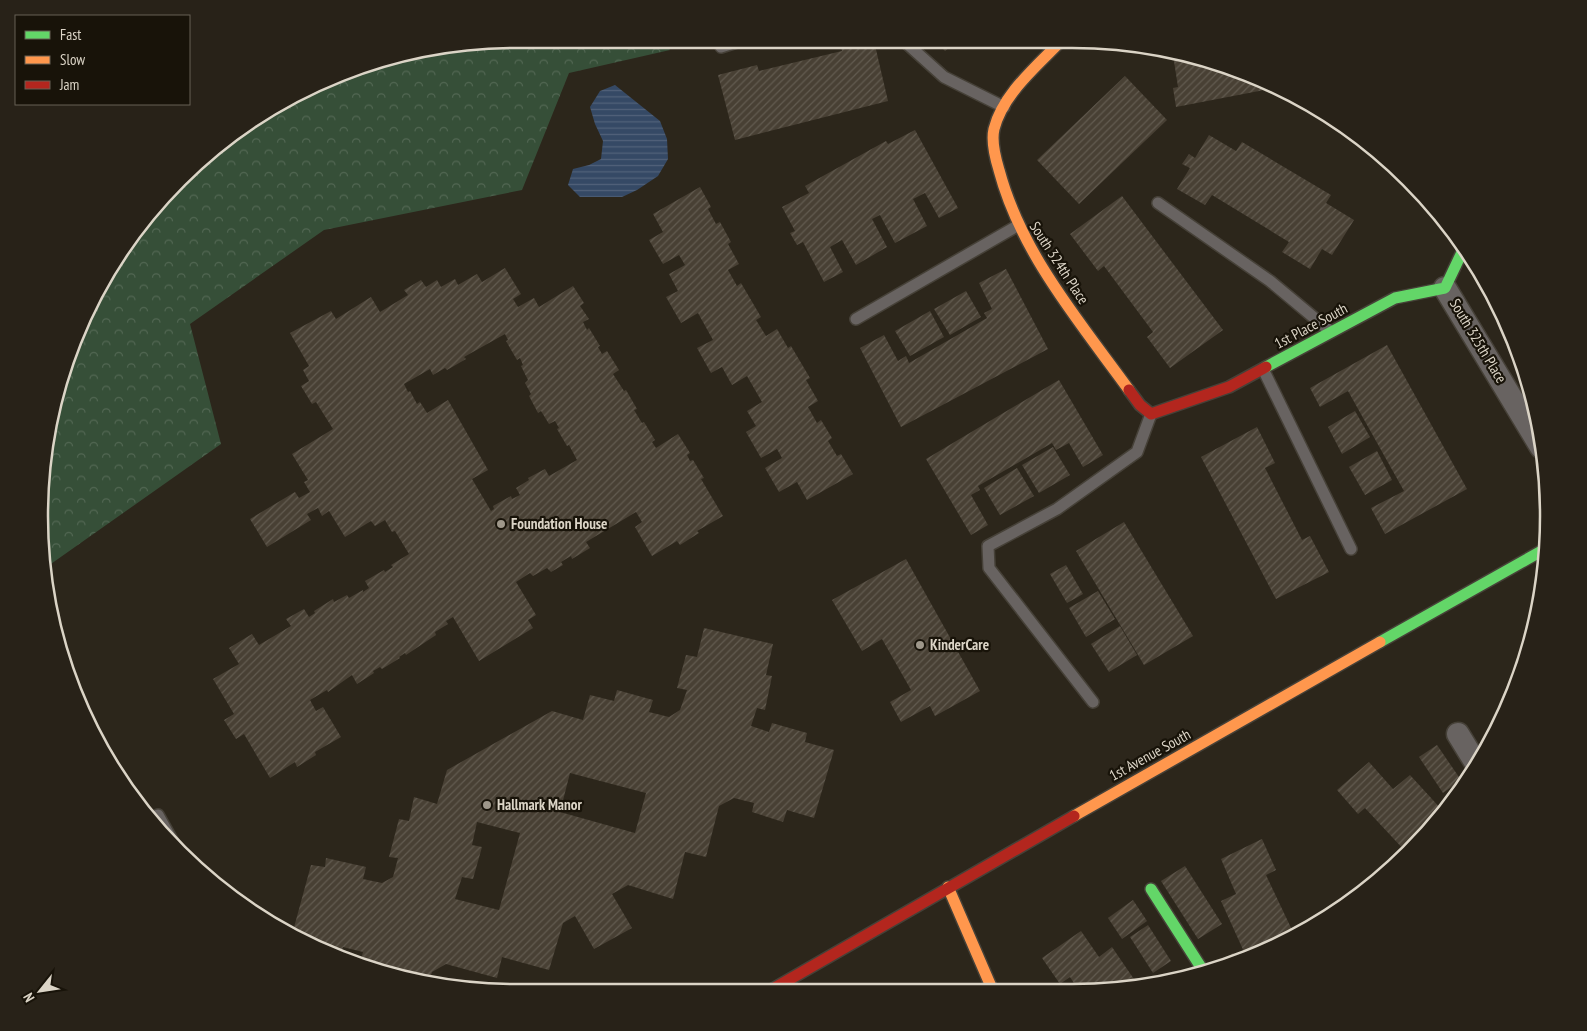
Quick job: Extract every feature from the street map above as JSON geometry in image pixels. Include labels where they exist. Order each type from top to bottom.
[{"type":"street","name":"South 324th Place","points":[[1054,48],[1025,80],[1004,107],[994,128],[994,149],[1000,180],[1017,226],[1042,269],[1140,405],[1152,414]]},
{"type":"street","points":[[1445,288],[1461,255]]},
{"type":"street","name":"1st Place South","points":[[1152,414],[1230,387],[1395,298],[1445,288]]},
{"type":"street","name":"South 325th Place","points":[[1445,288],[1532,432]]},
{"type":"street","name":"1st Avenue South","points":[[781,984],[948,887],[1537,553]]},
{"type":"street","points":[[1458,734],[1472,758]]},
{"type":"street","points":[[948,887],[990,984]]},
{"type":"street","points":[[1151,889],[1200,966]]},
{"type":"lane","points":[[912,48],[944,77],[1004,107]]},
{"type":"lane","points":[[1158,203],[1270,281],[1331,332]]},
{"type":"lane","points":[[856,319],[1017,226]]},
{"type":"lane","points":[[1263,369],[1351,549]]},
{"type":"lane","points":[[1093,702],[989,568],[988,546],[1056,509],[1137,452],[1152,414]]},
{"type":"green space","points":[[669,48],[670,50],[569,73],[522,190],[324,230],[190,324],[221,444],[51,564],[48,516],[49,485],[56,424],[63,394],[83,336],[110,281],[126,255],[164,207],[207,164],[255,126],[281,110],[336,83],[394,63],[424,56],[485,49]]},
{"type":"water","points":[[615,85],[660,121],[667,139],[668,159],[658,176],[637,190],[622,197],[580,197],[568,185],[573,169],[589,165],[601,159],[603,141],[590,107],[600,91]]},
{"type":"building","points":[[841,48],[876,48],[888,101],[735,140],[718,75],[757,65],[759,71],[842,51]]},
{"type":"building","points":[[1174,58],[1222,72],[1265,90],[1176,107],[1173,88],[1178,87]]},
{"type":"building","points":[[1125,76],[1167,120],[1079,204],[1037,160]]},
{"type":"building","points":[[915,130],[958,208],[939,218],[925,193],[913,199],[927,226],[895,243],[880,215],[872,219],[887,247],[856,265],[842,240],[830,247],[843,272],[824,282],[803,242],[797,245],[790,233],[795,231],[782,207],[809,193],[805,186],[886,141],[888,144]]},
{"type":"building","points":[[1209,135],[1236,151],[1242,142],[1331,195],[1326,203],[1354,220],[1332,255],[1322,249],[1310,269],[1282,252],[1289,242],[1212,195],[1205,205],[1177,189],[1190,168],[1182,164],[1189,154],[1195,158]]},
{"type":"building","points":[[700,187],[711,207],[708,209],[716,224],[720,222],[731,242],[728,244],[739,264],[728,270],[737,286],[741,283],[761,317],[756,320],[766,336],[777,329],[788,348],[791,346],[810,378],[806,380],[818,401],[808,407],[817,423],[821,420],[832,438],[828,441],[837,456],[841,454],[853,474],[807,500],[797,482],[779,492],[765,468],[782,458],[777,449],[761,458],[746,432],[756,426],[747,411],[762,402],[747,376],[732,385],[722,367],[711,373],[697,348],[713,340],[698,313],[681,323],[666,297],[678,291],[669,274],[685,265],[679,255],[663,264],[649,240],[663,232],[653,214]]},
{"type":"building","points":[[1122,196],[1223,330],[1170,368],[1147,337],[1153,332],[1104,266],[1098,271],[1070,234]]},
{"type":"building","name":"Foundation House","points":[[505,268],[521,294],[513,299],[518,307],[534,298],[539,307],[573,286],[584,303],[580,306],[589,319],[583,322],[587,330],[589,328],[600,346],[598,347],[602,354],[607,351],[619,370],[613,374],[624,391],[626,390],[637,409],[634,410],[655,440],[652,442],[656,448],[678,434],[690,453],[687,455],[690,461],[693,460],[704,478],[701,479],[723,516],[697,531],[699,533],[680,545],[677,541],[652,556],[635,527],[642,522],[636,512],[586,542],[590,548],[572,559],[571,556],[561,562],[563,565],[551,572],[547,568],[533,576],[530,573],[516,582],[536,615],[528,620],[533,628],[479,661],[453,617],[446,621],[448,624],[435,632],[436,635],[382,669],[380,667],[373,671],[374,673],[357,684],[352,675],[328,692],[327,690],[310,700],[316,711],[323,707],[341,737],[315,752],[316,755],[297,767],[295,762],[270,778],[244,734],[236,739],[224,720],[234,714],[213,679],[239,664],[229,648],[252,634],[259,645],[291,626],[286,619],[304,609],[309,617],[315,613],[314,611],[333,599],[334,602],[347,595],[349,598],[363,590],[363,592],[369,588],[365,581],[384,570],[385,572],[393,567],[391,565],[409,554],[395,531],[392,532],[385,520],[375,526],[371,521],[345,537],[329,511],[322,516],[318,508],[307,514],[311,520],[267,547],[250,519],[295,492],[299,498],[310,492],[304,482],[308,480],[292,454],[333,429],[316,402],[312,404],[301,386],[309,381],[303,370],[309,366],[290,333],[331,311],[336,319],[371,297],[380,312],[408,295],[404,290],[421,280],[426,287],[437,280],[441,287],[455,279],[458,285],[477,274],[482,282]],"holes":[[[505,334],[508,340],[506,341],[517,360],[520,358],[523,365],[521,366],[528,380],[525,383],[531,394],[529,396],[538,413],[541,411],[549,424],[555,421],[559,428],[557,429],[577,460],[549,476],[545,469],[528,478],[529,480],[516,488],[520,495],[512,499],[511,496],[493,506],[494,509],[491,511],[472,479],[488,470],[448,400],[427,413],[420,402],[417,404],[404,384],[430,369],[433,375],[445,368],[447,370],[466,359],[464,357]]]},
{"type":"building","points":[[1006,269],[1048,349],[901,427],[860,348],[884,335],[898,361],[906,356],[909,363],[987,318],[984,313],[992,309],[979,283]]},
{"type":"building","points":[[966,291],[981,317],[950,335],[934,309]]},
{"type":"building","points":[[930,311],[944,337],[910,356],[895,331]]},
{"type":"building","points":[[1387,345],[1467,489],[1385,534],[1371,508],[1404,491],[1348,391],[1320,407],[1310,388]]},
{"type":"building","points":[[1059,380],[1103,455],[1083,467],[1069,443],[1056,450],[1052,443],[978,486],[980,490],[971,495],[988,525],[971,535],[926,459]]},
{"type":"building","points":[[1355,411],[1370,437],[1342,454],[1328,427]]},
{"type":"building","points":[[1257,427],[1275,463],[1265,468],[1302,540],[1310,536],[1329,572],[1276,599],[1201,457]]},
{"type":"building","points":[[1053,447],[1070,475],[1039,493],[1022,465]]},
{"type":"building","points":[[1377,451],[1392,480],[1365,495],[1349,467]]},
{"type":"building","points":[[1017,468],[1034,496],[1000,515],[984,488]]},
{"type":"building","points":[[1124,522],[1193,636],[1144,665],[1076,551]]},
{"type":"building","name":"KinderCare","points":[[906,559],[980,691],[935,716],[930,706],[901,722],[890,702],[911,690],[882,639],[862,651],[832,600]]},
{"type":"building","points":[[1066,565],[1083,594],[1067,603],[1050,574]]},
{"type":"building","points":[[1098,591],[1115,619],[1086,637],[1069,608]]},
{"type":"building","points":[[1120,626],[1137,655],[1109,672],[1091,644]]},
{"type":"building","name":"Hallmark Manor","points":[[704,628],[773,644],[766,675],[772,676],[765,710],[757,708],[751,726],[769,732],[772,723],[807,733],[805,742],[834,750],[814,818],[787,810],[783,822],[752,812],[754,803],[734,798],[719,806],[706,857],[685,852],[673,899],[628,885],[612,894],[632,928],[594,949],[575,916],[563,923],[549,970],[502,957],[497,978],[446,964],[432,972],[431,976],[424,975],[365,959],[361,958],[363,952],[343,947],[342,950],[294,927],[311,865],[325,867],[326,858],[366,867],[363,879],[382,883],[393,877],[398,858],[389,857],[399,819],[409,821],[414,797],[437,804],[447,770],[552,711],[583,720],[590,695],[614,701],[617,690],[653,700],[649,712],[669,717],[680,710],[687,690],[677,688],[686,655],[697,657]],"holes":[[[570,773],[646,793],[635,833],[560,812]],[[477,822],[520,833],[499,910],[455,899],[462,877],[473,879],[482,847],[472,845]]]},
{"type":"building","points":[[1437,745],[1460,778],[1454,785],[1443,793],[1419,757]]},
{"type":"building","points":[[1369,762],[1393,789],[1410,775],[1438,806],[1401,847],[1365,808],[1358,814],[1337,790]]},
{"type":"building","points":[[1262,839],[1276,870],[1266,875],[1291,928],[1244,951],[1221,901],[1236,894],[1221,859]]},
{"type":"building","points":[[1185,866],[1222,924],[1198,939],[1161,881]]},
{"type":"building","points":[[1133,900],[1147,921],[1122,939],[1108,918]]},
{"type":"building","points":[[1148,925],[1171,961],[1153,973],[1130,937]]},
{"type":"building","points":[[1081,931],[1099,957],[1112,947],[1134,979],[1074,984],[1070,977],[1060,984],[1042,958]]},
{"type":"traffic: fast","points":[[1266,367],[1395,298],[1445,288],[1461,255]]},
{"type":"traffic: fast","points":[[1380,642],[1537,553]]},
{"type":"traffic: fast","points":[[1151,889],[1200,966]]},
{"type":"traffic: slow","points":[[1054,48],[1021,82],[998,116],[993,139],[995,155],[1009,200],[1037,258],[1072,312],[1129,390]]},
{"type":"traffic: slow","points":[[1074,816],[1380,642]]},
{"type":"traffic: slow","points":[[948,887],[990,984]]},
{"type":"traffic: jam","points":[[1129,390],[1140,405],[1151,414],[1229,387],[1266,367]]},
{"type":"traffic: jam","points":[[781,984],[1074,816]]},
{"type":"place","name":"Foundation House","points":[[501,524]]},
{"type":"place","name":"KinderCare","points":[[920,645]]},
{"type":"place","name":"Hallmark Manor","points":[[487,805]]}]
